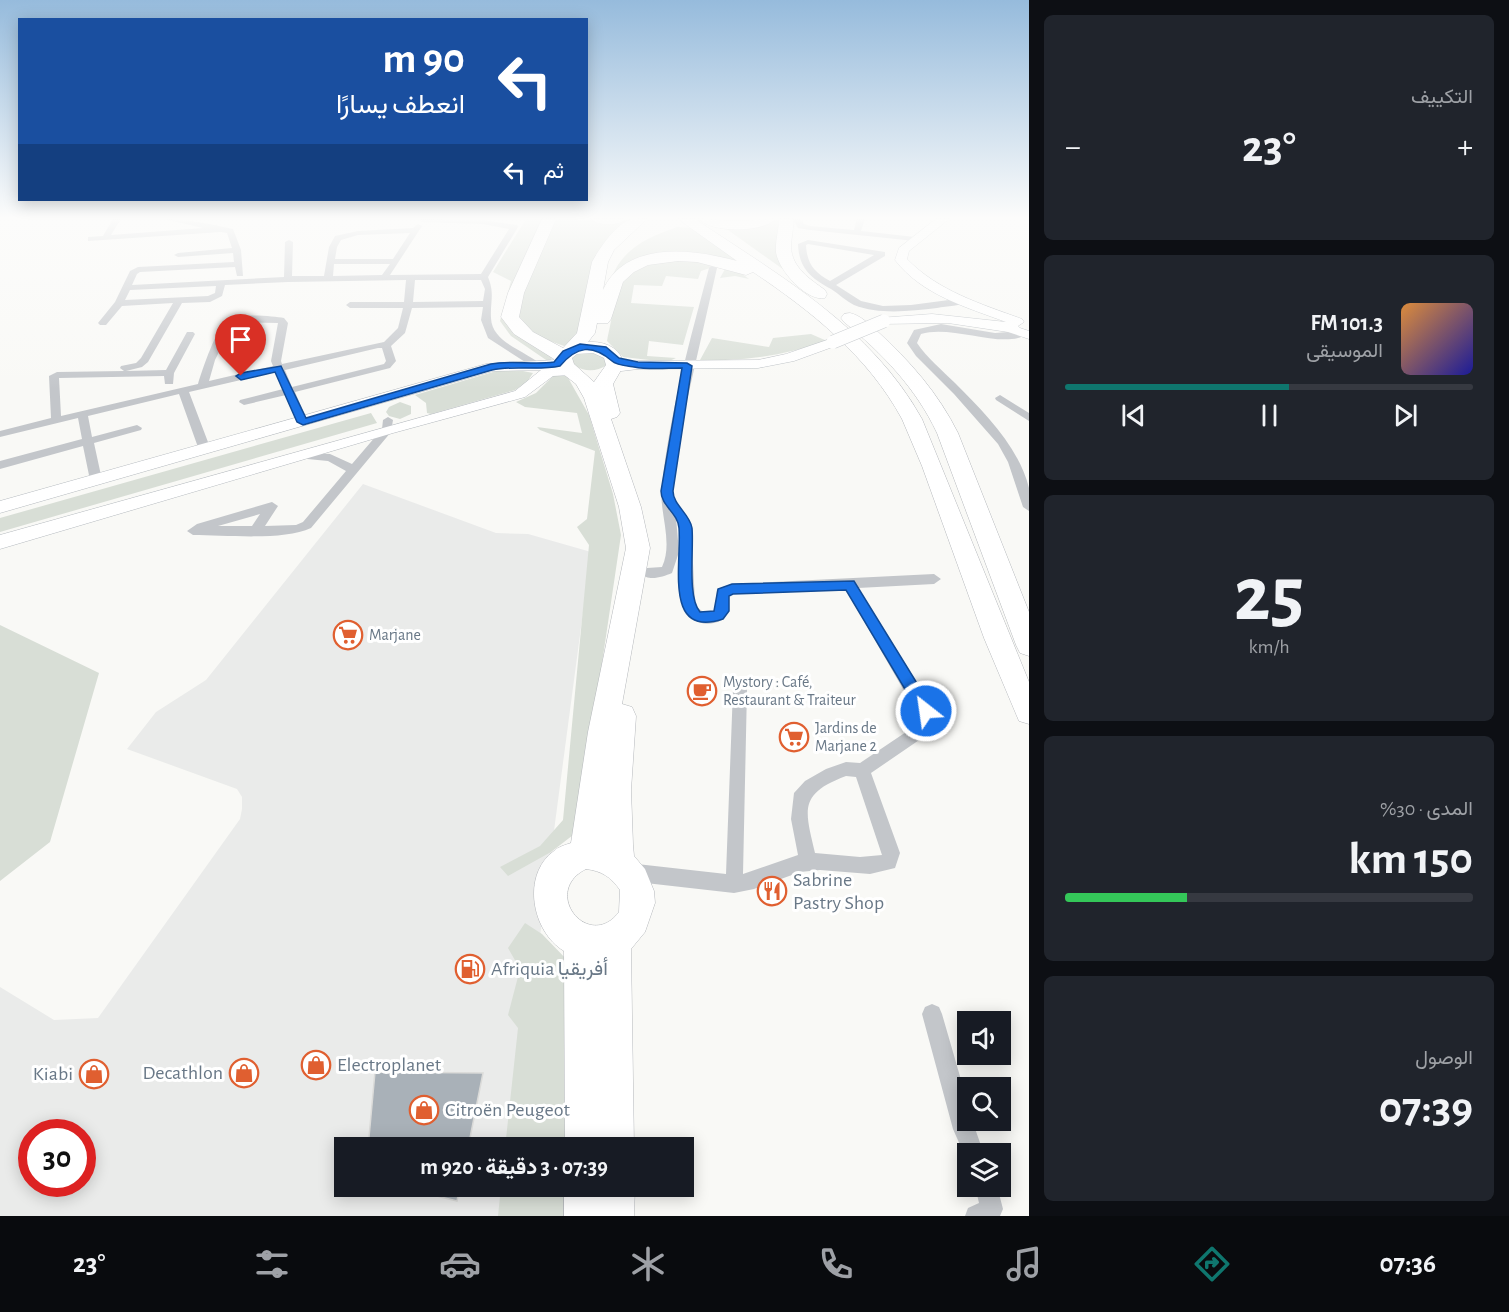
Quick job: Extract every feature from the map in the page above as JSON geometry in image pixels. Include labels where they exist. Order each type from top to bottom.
[{"type":"highway","points":[[524,276],[510,316],[523,334],[555,351],[569,362],[588,387],[598,409],[630,507],[638,548],[603,732],[591,825],[584,853]]},
{"type":"highway","points":[[569,362],[587,330],[597,276]]},
{"type":"highway","points":[[604,276],[597,330],[609,356]]},
{"type":"highway","points":[[620,276],[611,290],[609,356],[604,393],[649,532],[651,552],[622,719],[616,809],[616,844],[637,893],[635,916],[622,934],[597,940],[567,933],[552,912],[549,889],[555,872],[561,865],[567,859],[584,853],[596,853],[624,867]]},
{"type":"highway","points":[[756,276],[791,296],[855,347],[926,450]]},
{"type":"highway","points":[[767,276],[827,318],[862,350],[895,389],[926,450],[1003,657],[1029,712]]},
{"type":"highway","points":[[783,276],[825,304],[870,342],[903,378],[954,452]]},
{"type":"highway","points":[[796,276],[889,350],[933,408],[951,438],[954,452],[1029,645]]},
{"type":"highway","points":[[569,362],[588,346],[609,356]]},
{"type":"highway","points":[[569,362],[599,375],[609,356]]},
{"type":"highway","points":[[586,1137],[597,940]]},
{"type":"highway","points":[[597,940],[613,1137]]},
{"type":"highway","points":[[585,1197],[585,1216]]},
{"type":"highway","points":[[613,1216],[614,1197]]},
{"type":"street","points":[[103,323],[119,303],[132,276]]},
{"type":"street","points":[[240,276],[241,282]]},
{"type":"street","points":[[648,573],[660,573],[670,566],[672,544],[667,498],[672,453],[687,366],[711,276]]},
{"type":"street","points":[[815,276],[857,303],[874,306],[906,307],[964,301]]},
{"type":"street","points":[[830,285],[846,276]]},
{"type":"street","points":[[919,276],[936,288],[1019,328]]},
{"type":"street","points":[[0,434],[203,385],[386,345],[398,337],[404,328],[411,277]]},
{"type":"street","points":[[127,288],[288,279],[484,277],[489,289],[486,320],[491,336],[516,360],[538,367],[569,362]]},
{"type":"street","points":[[119,303],[178,302],[213,298],[219,294],[221,283]]},
{"type":"street","points":[[108,373],[142,363],[178,302]]},
{"type":"street","points":[[350,305],[486,304]]},
{"type":"street","points":[[609,356],[638,365],[766,363],[789,358],[884,321],[988,315]]},
{"type":"street","points":[[203,385],[210,360],[227,325],[232,320],[283,320],[275,358],[303,422]]},
{"type":"street","points":[[1019,328],[929,327],[917,332],[912,343],[919,354],[958,392],[1002,442],[1014,462],[1029,507]]},
{"type":"street","points":[[170,393],[169,373],[190,334]]},
{"type":"street","points":[[244,402],[387,366],[392,361],[386,345]]},
{"type":"street","points":[[0,507],[516,360]]},
{"type":"street","points":[[0,542],[301,455],[388,425],[410,424],[520,394],[532,388],[539,377],[569,362]]},
{"type":"street","points":[[56,420],[52,387],[55,376],[169,373]]},
{"type":"street","points":[[183,390],[205,450]]},
{"type":"street","points":[[388,396],[408,399],[416,406],[417,412],[410,424]]},
{"type":"street","points":[[388,396],[380,411],[388,425]]},
{"type":"street","points":[[1000,398],[1029,418]]},
{"type":"street","points":[[82,414],[96,480]]},
{"type":"street","points":[[255,531],[272,506],[192,530],[255,531],[292,530],[307,525],[353,472],[388,425]]},
{"type":"street","points":[[0,465],[137,428]]},
{"type":"street","points":[[301,455],[320,455],[339,460],[353,472]]},
{"type":"street","points":[[667,498],[686,525],[688,602],[689,609],[696,616],[703,618],[718,615],[722,611],[722,593],[727,590],[934,579]]},
{"type":"street","points":[[808,862],[799,819],[800,798],[811,786],[832,774],[846,769],[862,770],[920,731],[927,717],[908,679],[850,585]]},
{"type":"street","points":[[734,884],[740,689]]},
{"type":"street","points":[[624,867],[734,884],[746,883],[808,862],[883,864],[891,859],[862,770]]},
{"type":"street","points":[[932,1014],[969,1143]]},
{"type":"street","points":[[976,1216],[992,1209],[989,1197]]},
{"type":"shaded area","points":[[500,276],[523,276],[514,295],[510,317],[555,355],[549,362],[511,336],[500,321],[511,281]]},
{"type":"shaded area","points":[[531,276],[600,276],[577,341],[564,346],[529,331],[518,321],[516,315]]},
{"type":"shaded area","points":[[628,276],[699,276],[698,279],[666,276],[662,286],[634,285],[631,303],[694,307],[683,345],[649,341],[647,356],[676,358],[667,362],[623,357],[607,341],[617,295]]},
{"type":"shaded area","points":[[721,276],[745,276],[749,279],[735,276],[720,278]]},
{"type":"shaded area","points":[[811,334],[827,341],[764,356],[734,360],[700,360],[712,338],[769,347],[773,338]]},
{"type":"shaded area","points":[[575,351],[605,354],[607,365],[590,370],[577,367],[573,365],[571,354]]},
{"type":"shaded area","points":[[513,369],[533,373],[527,382],[515,390],[431,414],[427,413],[426,403],[415,395],[500,370]]},
{"type":"shaded area","points":[[554,375],[567,376],[589,415],[613,494],[621,535],[577,832],[551,852],[508,876],[500,867],[540,846],[563,820],[589,545],[577,527],[587,519],[595,451],[537,427],[582,433],[577,413],[525,407],[516,402],[536,393]]},
{"type":"shaded area","points":[[400,402],[411,406],[411,414],[400,419],[389,416],[386,412],[389,407]]},
{"type":"shaded area","points":[[371,413],[377,423],[0,532],[0,518]]},
{"type":"shaded area","points":[[363,484],[496,533],[528,534],[591,552],[513,1137],[334,1137],[334,1197],[506,1197],[503,1216],[0,1216],[0,987],[54,1020],[98,1018],[240,819],[242,797],[237,789],[127,749],[156,712],[206,680]]},
{"type":"shaded area","points":[[0,625],[99,673],[50,842],[0,881]]},
{"type":"shaded area","points":[[525,923],[542,934],[570,963],[573,1137],[506,1137],[518,1028],[508,1015],[520,969],[508,948]]},
{"type":"shaded area","points":[[500,1197],[573,1197],[574,1216],[498,1216]]},
{"type":"building","name":"Citroën Peugeot","points":[[375,1072],[483,1073],[470,1137],[369,1137]]},
{"type":"building","points":[[441,1197],[458,1197],[457,1201]]},
{"type":"place","name":"Marjane","points":[[348,635]]},
{"type":"place","name":"Mystory : Café, Restaurant & Traiteur","points":[[702,691]]},
{"type":"place","name":"Jardins de Marjane 2","points":[[794,737]]},
{"type":"place","name":"Sabrine Pastry Shop","points":[[772,891]]},
{"type":"place","name":"Afriquia أفريقيا","points":[[470,969]]},
{"type":"place","name":"Electroplanet","points":[[316,1065]]},
{"type":"place","name":"Decathlon","points":[[244,1073]]},
{"type":"place","name":"Kiabi","points":[[94,1074]]},
{"type":"place","name":"Citroën Peugeot","points":[[424,1110]]},
{"type":"route","points":[[241,376],[278,368],[303,422],[491,367],[507,364],[551,366],[560,362],[566,353],[580,347],[588,346],[607,350],[616,360],[638,365],[687,366],[667,498],[686,525],[686,584],[689,609],[696,616],[712,618],[722,611],[722,593],[732,589],[850,585],[926,711]]}]
